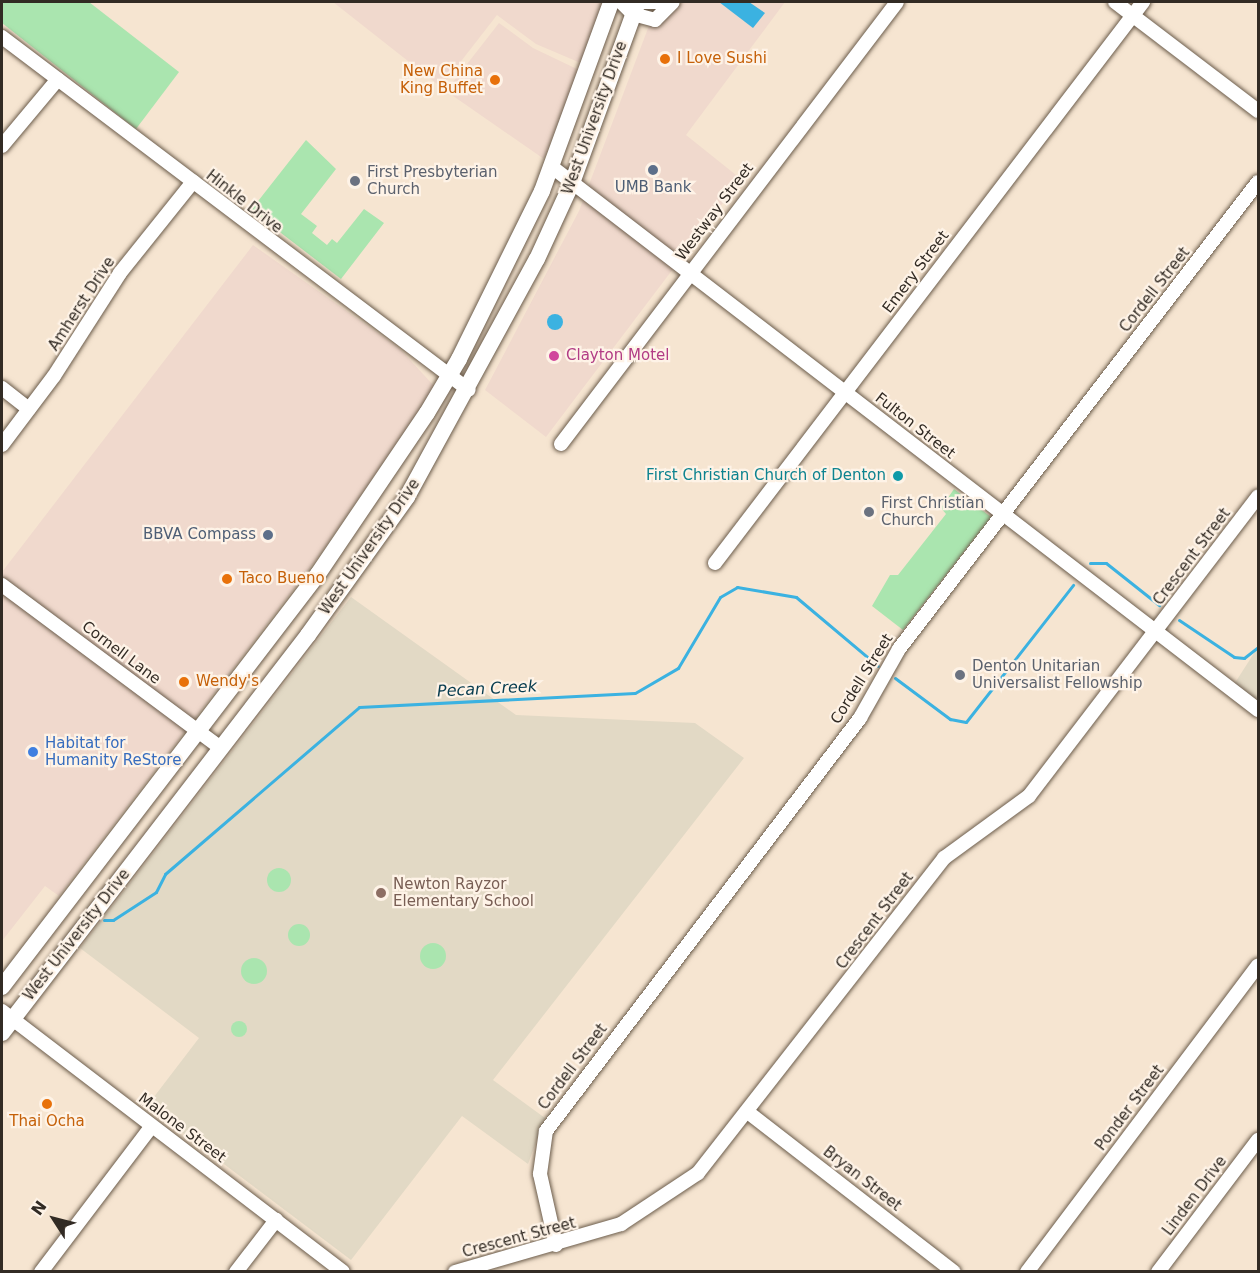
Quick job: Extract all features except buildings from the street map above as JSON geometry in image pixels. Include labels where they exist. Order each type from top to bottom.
[{"type":"main road","name":"West University Drive","points":[[2,987],[318,574],[449,376],[552,168],[611,2]]},
{"type":"main road","name":"West University Drive","points":[[2,1033],[7,1015],[221,748],[391,522],[469,390],[572,183],[633,5]]},
{"type":"street","points":[[633,5],[660,2]]},
{"type":"street","points":[[633,5],[655,20],[674,2]]},
{"type":"street","name":"Westway Street","points":[[561,444],[897,2]]},
{"type":"street","points":[[1115,2],[1258,111]]},
{"type":"street","name":"Emery Street","points":[[715,562],[1143,2]]},
{"type":"street","name":"Hinkle Drive","points":[[2,36],[469,390]]},
{"type":"street","points":[[2,146],[58,78]]},
{"type":"street","name":"Fulton Street","points":[[552,168],[1258,710]]},
{"type":"street","name":"Amherst Drive","points":[[2,445],[29,409],[120,273],[192,182]]},
{"type":"street","name":"Cordell Street","points":[[556,1245],[540,1174],[546,1131],[860,718],[899,649],[1258,182]]},
{"type":"street","points":[[2,388],[29,409]]},
{"type":"street","name":"Crescent Street","points":[[455,1272],[556,1245],[621,1224],[675,1193],[749,1113],[944,858],[1029,796],[1258,497]]},
{"type":"street","name":"Cornell Lane","points":[[2,585],[221,748]]},
{"type":"street","name":"Ponder Street","points":[[1027,1272],[1258,965]]},
{"type":"street","name":"Malone Street","points":[[7,1015],[343,1272]]},
{"type":"street","name":"Bryan Street","points":[[749,1113],[954,1272]]},
{"type":"street","points":[[41,1272],[152,1126]]},
{"type":"street","name":"Linden Drive","points":[[1158,1272],[1258,1140]]},
{"type":"street","points":[[236,1272],[276,1220]]},
{"type":"shaded area","points":[[333,2],[605,2],[583,64],[536,44],[497,15],[441,87]]},
{"type":"shaded area","points":[[680,2],[785,2],[686,135],[741,179],[546,437],[485,390],[579,211],[650,23],[667,18]]},
{"type":"shaded area","points":[[499,23],[533,48],[579,70],[544,159],[446,91]]},
{"type":"shaded area","points":[[253,245],[399,348],[435,387],[319,556],[59,896],[45,886],[2,941],[2,572]]},
{"type":"shaded area","name":"Newton Rayzor Elementary School","points":[[351,597],[516,715],[695,723],[744,758],[493,1080],[545,1118],[528,1164],[462,1116],[351,1260],[147,1106],[199,1038],[80,948]]},
{"type":"shaded area","points":[[1258,647],[1258,709],[1231,689]]},
{"type":"green space","points":[[2,2],[89,2],[179,72],[136,129],[2,23]]},
{"type":"green space","points":[[306,140],[336,169],[301,214],[317,226],[312,233],[327,245],[332,239],[337,243],[364,209],[384,223],[341,279],[251,210]]},
{"type":"green space","points":[[954,489],[991,517],[903,630],[872,606],[890,575],[898,575],[946,514],[941,508]]},
{"type":"green space","points":[[274,868],[284,868],[291,875],[291,885],[284,892],[274,892],[267,885],[267,875]]},
{"type":"green space","points":[[295,924],[303,924],[310,931],[310,939],[303,946],[295,946],[288,939],[288,931]]},
{"type":"green space","points":[[433,943],[442,947],[446,956],[442,965],[433,969],[424,965],[420,956],[424,947]]},
{"type":"green space","points":[[254,958],[263,962],[267,971],[263,980],[254,984],[245,980],[241,971],[245,962]]},
{"type":"green space","points":[[239,1021],[245,1023],[247,1029],[245,1035],[239,1037],[233,1035],[231,1029],[233,1023]]},
{"type":"water","points":[[719,2],[749,2],[765,13],[753,28]]},
{"type":"water","points":[[552,314],[558,314],[563,322],[561,328],[552,330],[547,325],[547,319]]},
{"type":"waterway","name":"Pecan Creek","points":[[1090,563],[1106,563],[1159,605]]},
{"type":"waterway","name":"Pecan Creek","points":[[895,678],[950,719],[966,722],[1073,585]]},
{"type":"waterway","name":"Pecan Creek","points":[[104,920],[113,920],[156,892],[165,874],[359,707],[635,693],[678,668],[720,597],[737,587],[796,597],[878,666]]},
{"type":"waterway","name":"Pecan Creek","points":[[1179,620],[1234,657],[1244,658],[1258,647]]},
{"type":"place","name":"I Love Sushi","points":[[665,59]]},
{"type":"place","name":"New China King Buffet","points":[[495,80]]},
{"type":"place","name":"UMB Bank","points":[[653,170]]},
{"type":"place","name":"First Presbyterian Church","points":[[355,181]]},
{"type":"place","name":"Clayton Motel","points":[[554,356]]},
{"type":"place","name":"First Christian Church of Denton","points":[[898,476]]},
{"type":"place","name":"First Christian Church","points":[[869,512]]},
{"type":"place","name":"BBVA Compass","points":[[268,535]]},
{"type":"place","name":"Taco Bueno","points":[[227,579]]},
{"type":"place","name":"Denton Unitarian Universalist Fellowship","points":[[960,675]]},
{"type":"place","name":"Wendy's","points":[[184,682]]},
{"type":"place","name":"Habitat for Humanity ReStore","points":[[33,752]]},
{"type":"place","name":"Newton Rayzor Elementary School","points":[[381,893]]},
{"type":"place","name":"Thai Ocha","points":[[47,1104]]}]
